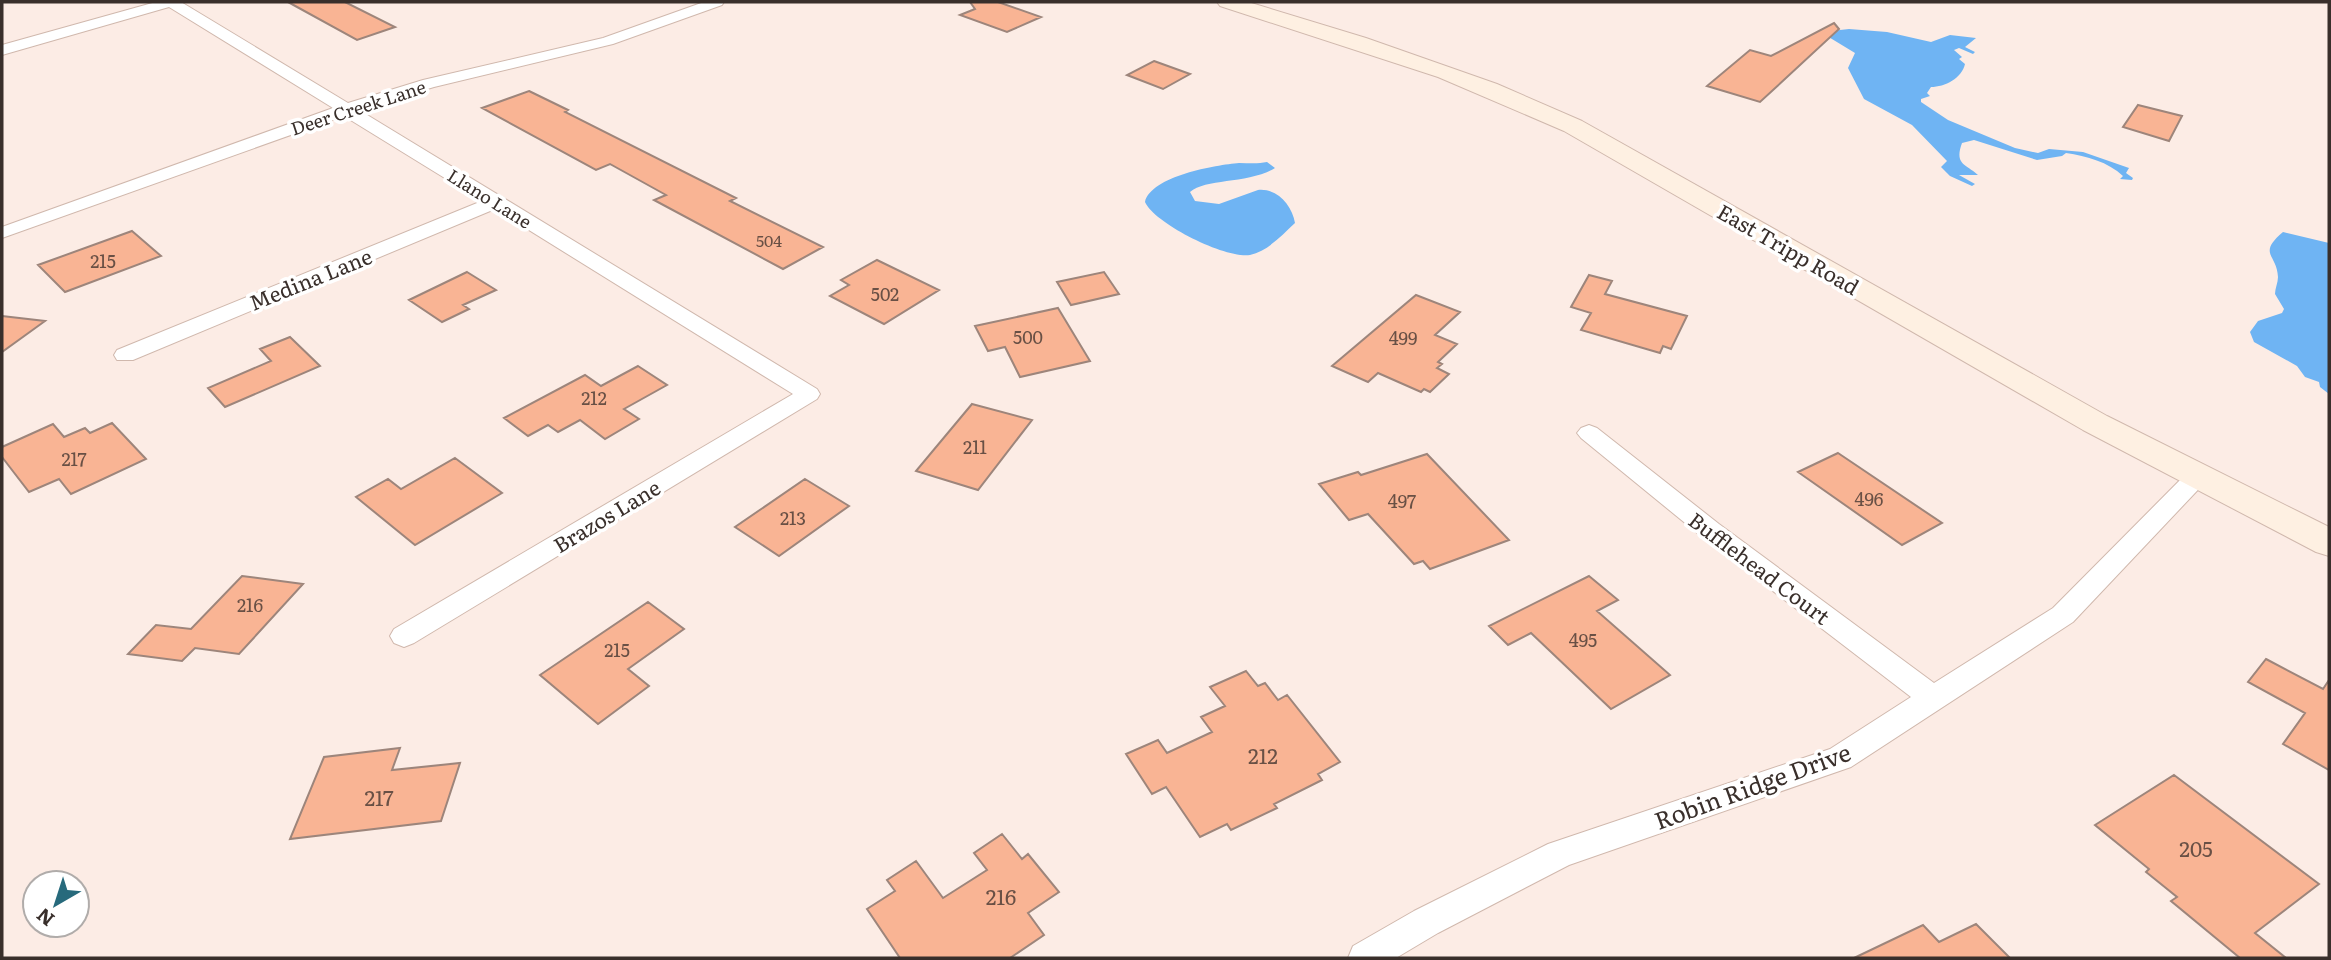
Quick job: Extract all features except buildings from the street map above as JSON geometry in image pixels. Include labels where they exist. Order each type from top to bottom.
[{"type":"street","name":"Llano Lane","points":[[171,2],[809,394]]},
{"type":"street","points":[[2,50],[171,2]]},
{"type":"street","name":"Deer Creek Lane","points":[[4,233],[347,109],[429,83],[608,41],[717,2]]},
{"type":"street","name":"East Tripp Road","points":[[1227,2],[1366,45],[1492,88],[1528,104],[1605,144],[2084,416],[2329,543]]},
{"type":"street","name":"Medina Lane","points":[[125,355],[495,202]]},
{"type":"street","name":"Brazos Lane","points":[[404,636],[809,394]]},
{"type":"street","name":"Bufflehead Court","points":[[1589,433],[1710,530],[1933,698]]},
{"type":"street","name":"Robin Ridge Drive","points":[[1365,958],[1426,922],[1559,854],[1840,758],[2063,615],[2199,476]]},
{"type":"water","points":[[1849,29],[1887,32],[1931,42],[1950,35],[1976,38],[1965,47],[1975,52],[1973,54],[1959,48],[1954,50],[1965,64],[1960,74],[1947,83],[1931,87],[1927,93],[1930,96],[1921,99],[1921,102],[1948,120],[2015,148],[2038,153],[2049,149],[2083,152],[2129,168],[2126,173],[2132,180],[2120,179],[2123,176],[2111,167],[2082,156],[2066,153],[2037,160],[1974,140],[1962,143],[1959,156],[1962,163],[1978,175],[1959,175],[1975,184],[1972,186],[1950,176],[1941,167],[1947,161],[1912,125],[1864,99],[1848,68],[1855,53],[1827,36],[1831,31]]},
{"type":"water","points":[[1267,162],[1275,168],[1253,177],[1206,185],[1190,192],[1195,201],[1219,204],[1258,190],[1271,192],[1282,199],[1291,210],[1295,223],[1257,253],[1239,255],[1209,246],[1162,220],[1145,202],[1159,185],[1201,169]]},
{"type":"water","points":[[2283,232],[2329,243],[2329,394],[2320,387],[2319,382],[2305,377],[2297,366],[2254,342],[2250,332],[2258,321],[2282,313],[2284,309],[2275,294],[2277,269],[2270,254],[2271,245]]}]
